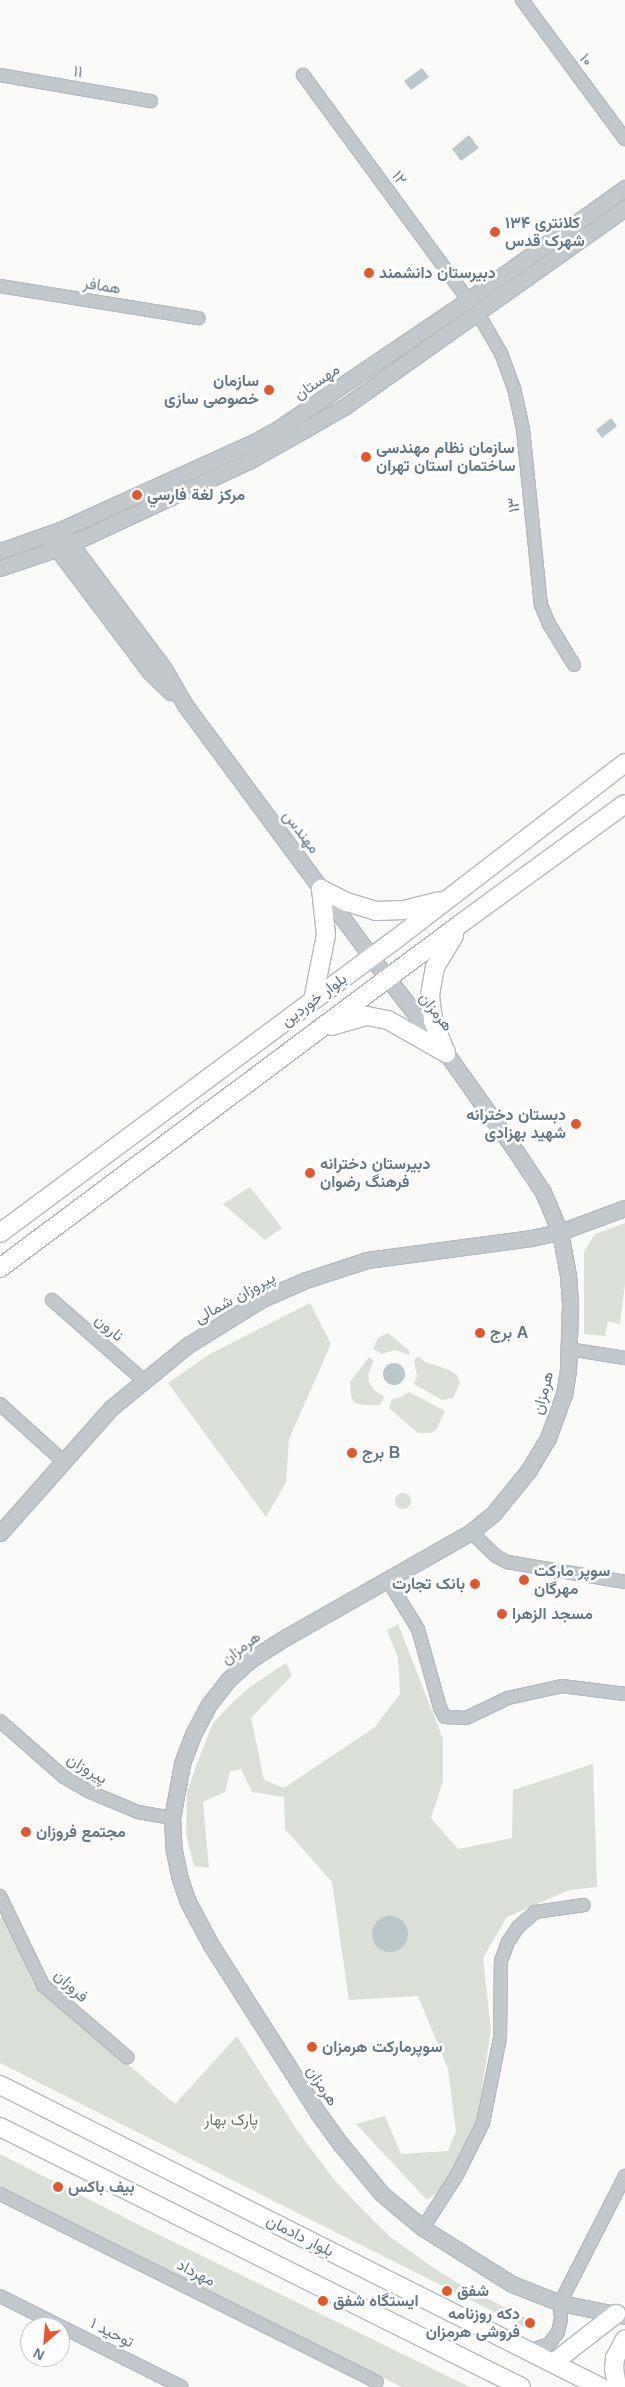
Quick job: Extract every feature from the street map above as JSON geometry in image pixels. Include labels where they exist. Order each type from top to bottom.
[{"type":"main road","name":"بلوار خوردین","points":[[0,1233],[625,764]]},
{"type":"main road","name":"بلوار خوردین","points":[[0,1268],[316,1031],[625,804]]},
{"type":"main road","points":[[322,889],[347,902],[376,911],[404,910],[446,900]]},
{"type":"main road","points":[[313,1000],[326,935],[322,889]]},
{"type":"main road","points":[[446,1054],[430,1008],[431,978],[443,951],[463,922]]},
{"type":"main road","points":[[316,1031],[366,1016],[398,1024],[446,1054]]},
{"type":"main road","name":"بلوار دادمان","points":[[0,2085],[600,2387]]},
{"type":"main road","points":[[0,2127],[521,2387]]},
{"type":"main road","points":[[554,2364],[620,2315]]},
{"type":"main road","points":[[617,2387],[614,2369],[615,2358],[625,2340]]},
{"type":"street","name":"۱۰","points":[[522,0],[625,139]]},
{"type":"street","name":"۱۱","points":[[0,75],[151,102]]},
{"type":"street","name":"۱۲","points":[[303,75],[473,306]]},
{"type":"street","name":"مهستان","points":[[0,552],[53,532],[256,441],[473,306],[625,188]]},
{"type":"street","points":[[0,568],[64,546],[250,461],[354,399],[473,306],[625,208]]},
{"type":"street","name":"همافر","points":[[0,286],[198,318]]},
{"type":"street","name":"۱۳","points":[[473,306],[501,353],[514,388],[523,429],[541,605],[549,624],[574,665]]},
{"type":"street","points":[[344,385],[354,399]]},
{"type":"street","name":"مهندس","points":[[53,532],[163,667],[185,705],[388,979]]},
{"type":"street","name":"هرمزان","points":[[388,979],[446,1054],[543,1192],[560,1232],[569,1283],[569,1349],[564,1394],[548,1438],[512,1493],[493,1514],[471,1532],[426,1560],[387,1579],[286,1637],[250,1660],[228,1680],[208,1706],[194,1732],[182,1764],[172,1818],[174,1851],[180,1879],[188,1902],[211,1946],[318,2113],[339,2142],[382,2194],[423,2228],[512,2284],[560,2303],[620,2315]]},
{"type":"street","name":"پیروزان شمالی","points":[[0,1533],[111,1408],[188,1345],[234,1314],[262,1299],[340,1268],[375,1259],[560,1232],[625,1208]]},
{"type":"street","name":"نارون","points":[[52,1300],[143,1380]]},
{"type":"street","points":[[569,1349],[625,1358]]},
{"type":"street","points":[[0,1404],[64,1462]]},
{"type":"street","points":[[471,1532],[496,1556],[508,1562],[625,1582]]},
{"type":"street","points":[[387,1579],[418,1629],[440,1708],[445,1717],[466,1718],[508,1698],[562,1686],[625,1694]]},
{"type":"street","name":"پیروزان","points":[[0,1721],[64,1777],[90,1792],[138,1812],[172,1818]]},
{"type":"street","name":"فروزان","points":[[0,1896],[43,1985],[127,2057]]},
{"type":"street","points":[[423,2228],[457,2175],[483,2123],[500,2038],[501,1961],[508,1942],[518,1927],[535,1912],[584,1905]]},
{"type":"street","points":[[528,2351],[549,2344],[558,2332],[561,2319],[560,2303],[625,2176]]},
{"type":"street","name":"مهرداد","points":[[0,2194],[377,2382]]},
{"type":"street","name":"توحید ۱","points":[[0,2296],[182,2387]]},
{"type":"green space","points":[[250,1187],[282,1228],[265,1240],[223,1204]]},
{"type":"green space","points":[[625,1223],[625,1284],[620,1324],[608,1321],[605,1336],[584,1334],[584,1252],[595,1234]]},
{"type":"green space","points":[[310,1303],[331,1344],[289,1439],[286,1482],[266,1517],[168,1383],[210,1354]]},
{"type":"green space","points":[[388,1333],[410,1351],[409,1355],[395,1350],[382,1354],[373,1349],[378,1338]]},
{"type":"green space","points":[[418,1356],[425,1362],[449,1370],[457,1375],[460,1383],[453,1398],[442,1400],[414,1384],[417,1376],[414,1361]]},
{"type":"green space","points":[[369,1357],[374,1361],[368,1374],[369,1382],[373,1389],[384,1397],[380,1405],[362,1405],[355,1403],[351,1397],[350,1382]]},
{"type":"green space","points":[[409,1392],[445,1411],[436,1430],[431,1433],[418,1433],[389,1408],[392,1399],[401,1397]]},
{"type":"green space","points":[[403,1493],[411,1501],[403,1509],[395,1501]]},
{"type":"green space","points":[[398,1624],[443,1739],[443,1781],[431,1818],[458,1849],[512,1838],[513,1790],[593,1764],[597,1887],[569,1890],[507,1917],[483,1958],[491,2030],[476,2128],[441,2190],[427,2200],[356,2124],[385,2116],[401,2154],[448,2151],[456,2131],[448,2069],[418,1996],[349,2000],[332,1882],[285,1829],[284,1797],[252,1792],[241,1769],[230,1771],[225,1792],[203,1802],[209,1868],[194,1866],[186,1834],[187,1792],[196,1766],[213,1723],[233,1702],[250,1687],[286,1663],[292,1675],[251,1718],[264,1780],[284,1788],[375,1727],[400,1694],[398,1658],[387,1630]]},
{"type":"green space","name":"پارک بهار","points":[[3,1915],[34,1985],[175,2104],[237,2036],[297,2130],[332,2177],[357,2204],[389,2236],[435,2269],[466,2288],[528,2319],[524,2327],[0,2063],[0,1919]]},
{"type":"green space","points":[[0,2154],[143,2227],[470,2387],[402,2387],[0,2187]]},
{"type":"shaded area","points":[[422,68],[429,77],[411,90],[404,81]]},
{"type":"shaded area","points":[[469,135],[479,148],[461,161],[452,149]]},
{"type":"shaded area","points":[[611,418],[617,426],[602,438],[596,430]]},
{"type":"shaded area","points":[[394,1363],[402,1366],[405,1374],[402,1382],[394,1385],[386,1382],[383,1374],[386,1366]]},
{"type":"shaded area","points":[[390,1916],[397,1917],[403,1921],[407,1927],[407,1941],[403,1947],[397,1951],[390,1952],[383,1951],[377,1947],[373,1941],[372,1934],[373,1927],[377,1921],[383,1917]]},
{"type":"place","name":"کلانتری ۱۳۴ شهرک قدس","points":[[495,232]]},
{"type":"place","name":"دبیرستان دانشمند","points":[[369,273]]},
{"type":"place","name":"سازمان خصوصی سازی","points":[[269,390]]},
{"type":"place","name":"سازمان نظام مهندسی ساختمان استان تهران","points":[[366,457]]},
{"type":"place","name":"مركز لغة فارسي","points":[[137,495]]},
{"type":"place","name":"دبستان دخترانه شهید بهزادی","points":[[576,1124]]},
{"type":"place","name":"دبیرستان دخترانه فرهنگ رضوان","points":[[310,1173]]},
{"type":"place","name":"برج A","points":[[480,1333]]},
{"type":"place","name":"برج B","points":[[352,1453]]},
{"type":"place","name":"سوپر مارکت مهرگان","points":[[524,1580]]},
{"type":"place","name":"بانک تجارت","points":[[475,1584]]},
{"type":"place","name":"مسجد الزهرا","points":[[502,1614]]},
{"type":"place","name":"مجتمع فروزان","points":[[26,1832]]},
{"type":"place","name":"سوپرمارکت هرمزان","points":[[312,2047]]},
{"type":"place","name":"بیف باکس","points":[[58,2187]]},
{"type":"place","name":"شفق","points":[[447,2291]]},
{"type":"place","name":"ایستگاه شفق","points":[[323,2301]]},
{"type":"place","name":"دکه روزنامه فروشی هرمزان","points":[[530,2323]]}]
